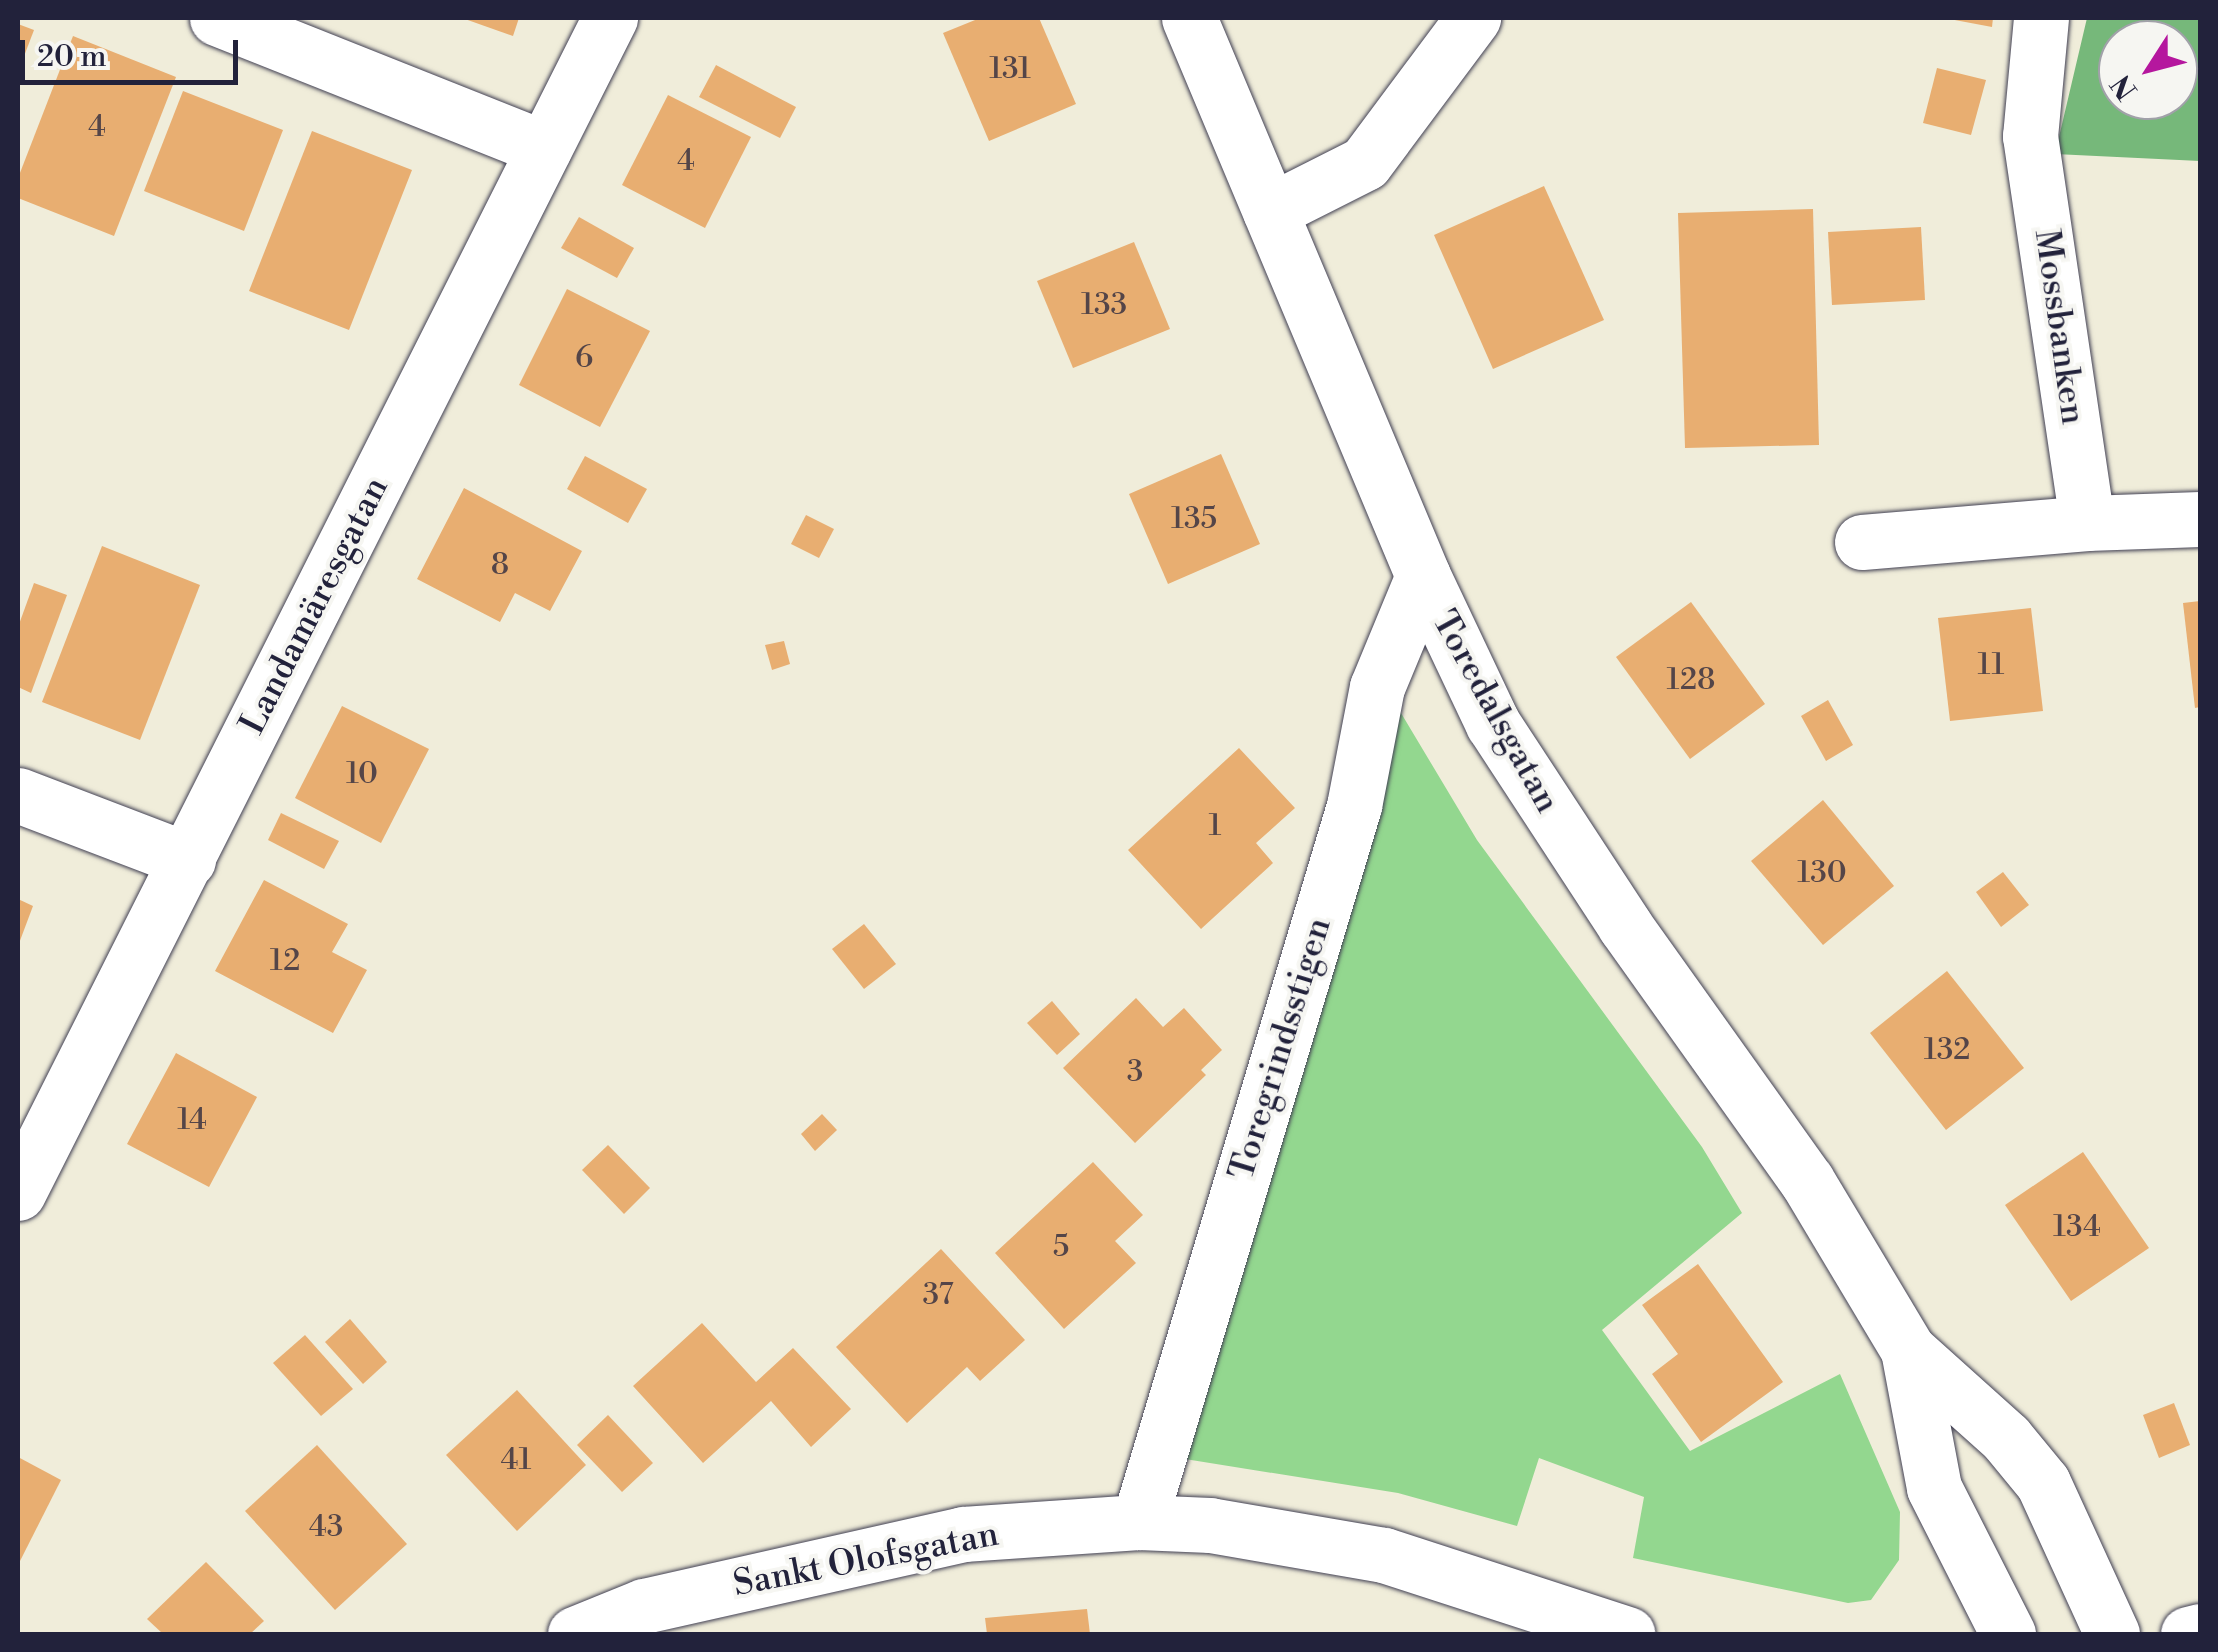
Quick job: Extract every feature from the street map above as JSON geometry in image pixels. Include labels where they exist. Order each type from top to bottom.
[{"type":"street","points":[[218,18],[544,148]]},
{"type":"street","name":"Landamäresgatan","points":[[18,1193],[610,18]]},
{"type":"street","name":"Toredalsgatan","points":[[1190,18],[1423,576],[1493,724],[1625,926],[1807,1181],[1908,1350],[2006,1438],[2043,1483],[2112,1634]]},
{"type":"street","points":[[1270,212],[1365,163],[1474,18]]},
{"type":"street","name":"Mossbanken","points":[[2041,18],[2030,136],[2087,523]]},
{"type":"street","points":[[1862,542],[2087,523],[2200,519]]},
{"type":"street","name":"Toregrindsstigen","points":[[1139,1522],[1354,806],[1377,687],[1423,576]]},
{"type":"street","points":[[18,795],[188,860]]},
{"type":"street","name":"Toredalsgatan","points":[[1908,1350],[1934,1488],[2008,1634]]},
{"type":"street","name":"Sankt Olofsgatan","points":[[575,1634],[644,1606],[963,1534],[1139,1522],[1210,1525],[1384,1555],[1628,1634]]},
{"type":"street","points":[[2188,1634],[2200,1632]]},
{"type":"green space","points":[[2087,18],[2200,18],[2200,161],[2055,154]]},
{"type":"green space","points":[[1398,708],[1477,840],[1702,1147],[1742,1213],[1602,1330],[1690,1451],[1840,1374],[1900,1512],[1899,1560],[1871,1600],[1848,1603],[1633,1558],[1644,1497],[1539,1458],[1517,1526],[1398,1493],[1185,1459]]},
{"type":"building","points":[[462,18],[519,18],[513,36]]},
{"type":"building","points":[[980,18],[1039,18],[1076,104],[989,141],[943,33]]},
{"type":"building","points":[[1944,18],[1993,18],[1992,27]]},
{"type":"building","points":[[18,24],[34,30],[18,72]]},
{"type":"building","points":[[73,36],[176,77],[114,236],[18,198],[18,178]]},
{"type":"building","points":[[716,65],[796,107],[780,138],[699,97]]},
{"type":"building","points":[[1937,68],[1986,80],[1971,135],[1923,123]]},
{"type":"building","points":[[183,91],[283,130],[244,231],[144,191]]},
{"type":"building","points":[[668,95],[751,137],[705,228],[622,185]]},
{"type":"building","points":[[312,131],[412,170],[349,330],[249,291]]},
{"type":"building","points":[[1544,186],[1604,320],[1493,369],[1434,235]]},
{"type":"building","points":[[1813,209],[1819,445],[1685,448],[1678,213]]},
{"type":"building","points":[[579,217],[634,248],[617,278],[561,248]]},
{"type":"building","points":[[1921,227],[1925,300],[1832,305],[1828,232]]},
{"type":"building","points":[[1134,242],[1170,329],[1073,368],[1037,281]]},
{"type":"building","points":[[567,289],[650,331],[600,427],[519,385]]},
{"type":"building","points":[[1221,454],[1260,544],[1168,584],[1129,494]]},
{"type":"building","points":[[585,456],[647,489],[628,523],[567,489]]},
{"type":"building","points":[[464,488],[582,551],[550,611],[515,593],[500,622],[417,579]]},
{"type":"building","points":[[806,515],[834,529],[819,558],[791,544]]},
{"type":"building","points":[[102,546],[200,585],[140,740],[42,702]]},
{"type":"building","points":[[34,583],[67,595],[31,693],[18,687],[18,627]]},
{"type":"building","points":[[2200,601],[2200,707],[2195,708],[2183,603]]},
{"type":"building","points":[[1691,602],[1765,704],[1690,759],[1616,657]]},
{"type":"building","points":[[2031,608],[2043,711],[1950,721],[1938,618]]},
{"type":"building","points":[[784,641],[790,664],[772,670],[765,645]]},
{"type":"building","points":[[1828,700],[1853,745],[1826,761],[1801,716]]},
{"type":"building","points":[[342,706],[429,749],[381,843],[295,798]]},
{"type":"building","points":[[1239,748],[1295,808],[1256,843],[1273,863],[1201,929],[1128,850]]},
{"type":"building","points":[[1823,800],[1894,886],[1823,945],[1751,861]]},
{"type":"building","points":[[281,813],[339,841],[324,869],[268,840]]},
{"type":"building","points":[[2003,872],[2029,905],[2001,927],[1976,892]]},
{"type":"building","points":[[264,880],[348,924],[332,952],[367,970],[333,1033],[215,971]]},
{"type":"building","points":[[18,899],[33,906],[18,946]]},
{"type":"building","points":[[864,924],[896,964],[864,989],[832,949]]},
{"type":"building","points":[[1947,971],[2024,1068],[1946,1130],[1870,1033]]},
{"type":"building","points":[[1136,998],[1163,1027],[1184,1008],[1222,1050],[1201,1070],[1206,1075],[1135,1143],[1063,1068]]},
{"type":"building","points":[[1052,1001],[1080,1034],[1057,1055],[1027,1023]]},
{"type":"building","points":[[176,1053],[257,1097],[209,1187],[127,1144]]},
{"type":"building","points":[[822,1114],[837,1130],[815,1151],[801,1134]]},
{"type":"building","points":[[608,1145],[650,1188],[624,1214],[582,1170]]},
{"type":"building","points":[[2083,1152],[2149,1248],[2071,1301],[2005,1205]]},
{"type":"building","points":[[1093,1162],[1143,1215],[1115,1241],[1136,1263],[1064,1329],[995,1253]]},
{"type":"building","points":[[941,1249],[1025,1340],[980,1381],[967,1367],[907,1423],[836,1347]]},
{"type":"building","points":[[1698,1264],[1783,1382],[1701,1442],[1652,1374],[1678,1354],[1642,1305]]},
{"type":"building","points":[[350,1319],[387,1362],[363,1384],[325,1342]]},
{"type":"building","points":[[702,1323],[756,1382],[793,1348],[851,1409],[811,1447],[771,1401],[703,1463],[633,1386]]},
{"type":"building","points":[[305,1335],[353,1389],[321,1416],[273,1363]]},
{"type":"building","points":[[517,1390],[586,1465],[517,1531],[446,1455]]},
{"type":"building","points":[[2174,1403],[2190,1445],[2159,1458],[2143,1415]]},
{"type":"building","points":[[608,1415],[653,1463],[622,1492],[577,1445]]},
{"type":"building","points":[[317,1445],[407,1544],[335,1610],[245,1511]]},
{"type":"building","points":[[18,1457],[61,1480],[18,1565]]},
{"type":"building","points":[[206,1562],[264,1621],[250,1634],[163,1634],[147,1619]]},
{"type":"building","points":[[1087,1609],[1090,1634],[987,1634],[985,1618]]}]
